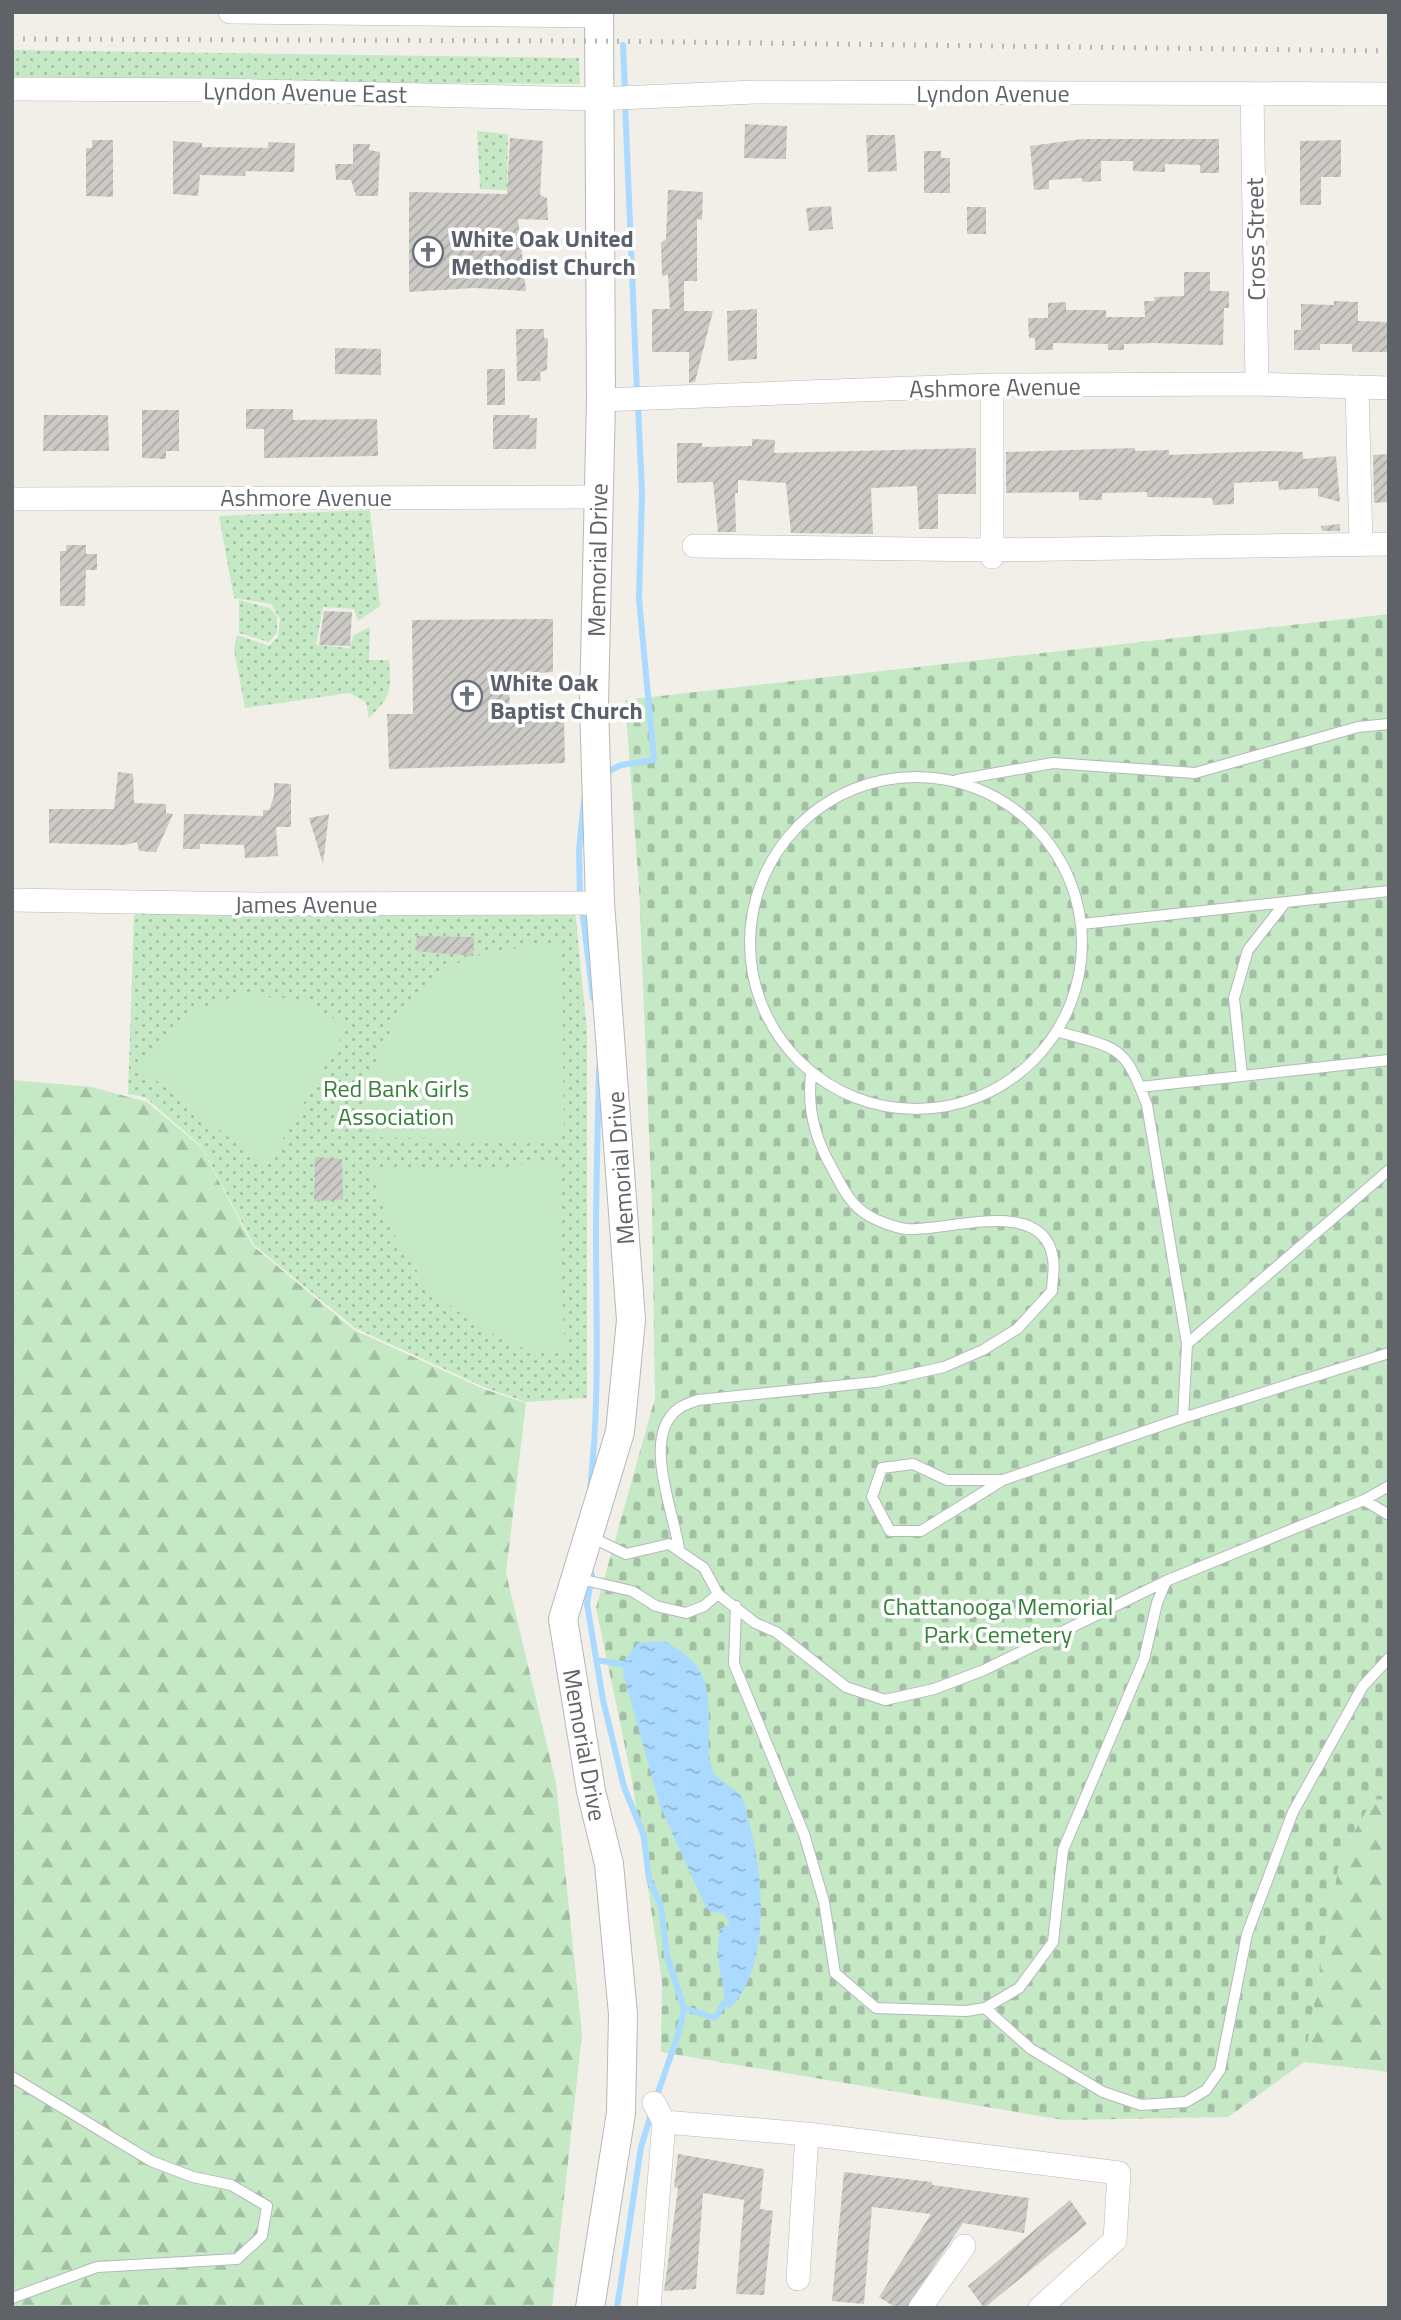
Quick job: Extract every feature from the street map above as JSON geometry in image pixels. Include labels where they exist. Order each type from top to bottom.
[{"type":"street","points":[[230,12],[599,14]]},
{"type":"street","name":"Memorial Drive","points":[[590,2308],[621,2113],[623,2014],[609,1864],[591,1791],[563,1619],[620,1432],[631,1320],[600,903],[594,704],[601,400],[597,99],[599,14]]},
{"type":"street","name":"Lyndon Avenue East","points":[[12,89],[212,90],[597,99]]},
{"type":"street","name":"Lyndon Avenue","points":[[597,99],[755,92],[1389,94]]},
{"type":"street","name":"Cross Street","points":[[1252,94],[1257,384]]},
{"type":"street","name":"Ashmore Avenue","points":[[601,400],[992,385],[1257,384],[1389,388]]},
{"type":"street","points":[[992,385],[992,553]]},
{"type":"street","points":[[1357,387],[1361,544]]},
{"type":"street","name":"Ashmore Avenue","points":[[12,499],[599,496]]},
{"type":"street","points":[[694,546],[992,553],[1389,544]]},
{"type":"street","name":"James Avenue","points":[[12,901],[255,904],[600,903]]},
{"type":"street","points":[[649,2308],[659,2113],[1119,2174],[1115,2240],[1040,2308]]},
{"type":"street","points":[[797,2279],[807,2134]]},
{"type":"street","points":[[920,2308],[964,2246]]},
{"type":"lane","points":[[957,780],[1002,799],[1039,830],[1067,870],[1082,924],[1081,976],[1059,1031],[1022,1074],[972,1102],[916,1111],[860,1101],[811,1076],[769,1024],[749,962],[754,898],[783,840],[832,797],[893,776],[957,780],[1053,763],[1195,773],[1358,727],[1389,724]]},
{"type":"lane","points":[[1082,924],[1389,891]]},
{"type":"lane","points":[[1242,1075],[1234,998],[1248,950],[1284,904]]},
{"type":"lane","points":[[1059,1031],[1115,1048],[1134,1071],[1147,1105],[1187,1344],[1183,1418]]},
{"type":"lane","points":[[1140,1087],[1389,1060]]},
{"type":"lane","points":[[679,1549],[675,1520],[665,1490],[660,1447],[664,1431],[677,1409],[698,1400],[876,1381],[944,1367],[983,1350],[1017,1329],[1052,1291],[1054,1257],[1044,1236],[1025,1224],[988,1220],[906,1229],[871,1217],[850,1201],[829,1164],[813,1124],[808,1102],[811,1076]]},
{"type":"lane","points":[[1187,1344],[1389,1170]]},
{"type":"lane","points":[[1003,1480],[947,1480],[913,1464],[882,1468],[872,1497],[890,1531],[921,1531],[1003,1480],[1183,1418],[1389,1353]]},
{"type":"lane","points":[[589,1536],[626,1554],[669,1544],[679,1549],[704,1568],[718,1594],[846,1687],[885,1700],[934,1689],[984,1670],[1166,1581],[1364,1500],[1389,1486]]},
{"type":"lane","points":[[1364,1500],[1389,1515]]},
{"type":"lane","points":[[576,1578],[632,1591],[656,1606],[686,1613],[704,1606],[718,1594]]},
{"type":"lane","points":[[736,1605],[734,1664],[804,1834],[824,1902],[835,1973],[876,2008],[966,2011],[985,2008],[1019,1988],[1053,1942],[1063,1850],[1144,1659],[1157,1603],[1166,1581]]},
{"type":"lane","points":[[985,2008],[1031,2049],[1103,2092],[1141,2105],[1186,2102],[1206,2090],[1220,2070],[1247,1934],[1293,1812],[1363,1686],[1389,1658]]},
{"type":"lane","points":[[12,2077],[151,2161],[193,2177],[231,2185],[267,2206],[262,2236],[237,2259],[97,2267],[12,2298]]},
{"type":"green space","points":[[12,50],[579,58],[580,84],[12,80]]},
{"type":"green space","points":[[477,131],[508,134],[507,190],[480,189]]},
{"type":"green space","points":[[370,510],[380,606],[358,621],[354,609],[323,607],[316,645],[349,648],[354,635],[370,627],[369,660],[389,660],[390,686],[386,698],[369,718],[366,702],[349,693],[245,708],[234,650],[237,635],[269,646],[278,637],[280,619],[271,604],[234,598],[219,516]]},
{"type":"green space","points":[[239,600],[270,608],[277,616],[277,633],[269,642],[239,633]]},
{"type":"green space","name":"Chattanooga Memorial Park Cemetery","points":[[1389,614],[1389,1800],[1373,1799],[1340,1857],[1304,2062],[1228,2117],[1064,2120],[661,2052],[662,1982],[632,1780],[596,1608],[655,1398],[652,1207],[639,887],[625,700]]},
{"type":"green space","name":"Red Bank Girls Association","points":[[145,909],[575,909],[587,1032],[587,1398],[526,1402],[484,1387],[355,1328],[254,1245],[201,1146],[145,1097],[128,1094],[134,915]]},
{"type":"green space","points":[[562,944],[564,1130],[551,1142],[370,1137],[367,1104],[376,1063],[402,1012],[427,983],[455,964],[470,958],[516,948]]},
{"type":"green space","points":[[240,995],[297,999],[348,1026],[275,1153],[264,1165],[139,1067],[160,1041],[182,1021],[208,1006]]},
{"type":"green space","points":[[12,1080],[92,1087],[147,1102],[201,1147],[253,1246],[354,1330],[484,1389],[526,1403],[506,1573],[556,1783],[582,2034],[552,2308],[12,2308]]},
{"type":"green space","points":[[548,1160],[560,1163],[562,1178],[558,1189],[565,1352],[556,1353],[530,1350],[499,1337],[473,1322],[431,1287],[415,1268],[389,1223],[371,1168],[508,1167]]},
{"type":"green space","points":[[1373,1798],[1389,1800],[1389,2072],[1304,2062],[1340,1857]]},
{"type":"water","points":[[664,1641],[687,1656],[701,1673],[709,1707],[711,1764],[718,1778],[742,1799],[755,1847],[761,1896],[758,1948],[752,1972],[742,1993],[728,2010],[718,1949],[720,1929],[730,1924],[724,1913],[710,1912],[704,1903],[660,1806],[623,1673],[623,1662],[638,1643]]},
{"type":"building","points":[[745,124],[787,126],[786,159],[744,158]]},
{"type":"building","points":[[866,135],[895,135],[897,171],[868,172]]},
{"type":"building","name":"White Oak United Methodist Church","points":[[510,138],[543,141],[540,195],[547,198],[548,220],[518,219],[526,291],[474,288],[409,292],[409,192],[507,194]]},
{"type":"building","points":[[1082,139],[1219,139],[1219,173],[1200,173],[1200,165],[1165,164],[1165,172],[1133,171],[1133,161],[1101,161],[1101,181],[1082,182],[1082,178],[1049,180],[1049,189],[1034,190],[1030,146]]},
{"type":"building","points":[[92,140],[113,140],[113,197],[86,196],[86,148],[92,148]]},
{"type":"building","points":[[1341,140],[1341,177],[1321,177],[1321,205],[1300,205],[1300,141]]},
{"type":"building","points":[[173,141],[202,143],[202,147],[268,148],[268,142],[295,143],[294,172],[246,171],[245,176],[200,175],[198,196],[173,194]]},
{"type":"building","points":[[353,144],[370,144],[369,150],[380,152],[378,196],[356,196],[351,180],[336,180],[335,164],[353,164]]},
{"type":"building","points":[[924,151],[941,151],[941,158],[950,158],[950,193],[924,193]]},
{"type":"building","points":[[668,190],[703,192],[702,220],[697,219],[697,281],[684,281],[684,311],[713,311],[695,382],[689,383],[689,352],[652,352],[652,309],[670,309],[668,275],[662,276],[661,243],[666,239]]},
{"type":"building","points":[[831,206],[833,229],[809,231],[806,208]]},
{"type":"building","points":[[967,207],[986,207],[986,234],[967,234]]},
{"type":"building","points":[[1184,272],[1210,272],[1210,291],[1229,291],[1229,308],[1224,308],[1223,345],[1124,344],[1124,350],[1108,350],[1108,344],[1053,343],[1053,350],[1035,350],[1035,338],[1029,338],[1028,318],[1048,318],[1048,303],[1066,302],[1066,310],[1106,310],[1106,317],[1145,317],[1144,301],[1155,301],[1154,297],[1184,296]]},
{"type":"building","points":[[1334,301],[1358,302],[1358,321],[1389,322],[1389,352],[1352,352],[1352,344],[1320,344],[1320,350],[1294,350],[1294,330],[1301,330],[1301,304],[1334,305]]},
{"type":"building","points":[[757,309],[757,359],[728,361],[727,311]]},
{"type":"building","points":[[516,329],[544,329],[544,338],[548,339],[547,370],[540,372],[541,381],[517,381]]},
{"type":"building","points":[[335,348],[381,349],[381,375],[335,374]]},
{"type":"building","points":[[487,369],[505,369],[505,405],[487,405]]},
{"type":"building","points":[[246,409],[293,409],[293,420],[377,419],[378,456],[264,458],[264,429],[246,429]]},
{"type":"building","points":[[142,410],[179,410],[179,451],[166,451],[166,459],[142,458]]},
{"type":"building","points":[[44,415],[108,415],[109,451],[43,451]]},
{"type":"building","points":[[493,415],[530,415],[529,418],[537,418],[536,449],[493,449]]},
{"type":"building","points":[[752,439],[775,440],[774,453],[976,448],[976,494],[938,494],[938,529],[919,529],[917,486],[871,488],[873,534],[791,533],[786,483],[738,480],[738,493],[735,493],[736,532],[718,532],[713,482],[677,483],[677,443],[702,443],[702,447],[752,446]]},
{"type":"building","points":[[1135,448],[1135,451],[1169,450],[1169,455],[1266,451],[1303,452],[1303,459],[1336,456],[1340,502],[1318,496],[1318,488],[1279,490],[1278,481],[1234,483],[1234,504],[1213,505],[1212,498],[1147,497],[1147,492],[1102,493],[1102,500],[1079,500],[1079,492],[1006,493],[1006,452]]},
{"type":"building","points":[[1389,454],[1389,502],[1374,503],[1373,455]]},
{"type":"building","points":[[1340,524],[1340,531],[1322,531],[1321,526]]},
{"type":"building","points":[[66,545],[86,545],[86,554],[97,554],[97,570],[86,570],[85,606],[60,606],[60,551],[66,551]]},
{"type":"building","points":[[324,611],[352,612],[350,646],[319,645]]},
{"type":"building","points":[[553,619],[553,672],[510,675],[509,719],[564,718],[565,763],[389,769],[387,714],[413,714],[412,620]]},
{"type":"building","points":[[118,772],[133,774],[134,803],[166,804],[166,813],[173,814],[156,852],[139,851],[137,842],[125,845],[49,843],[49,809],[114,809]]},
{"type":"building","points":[[274,783],[291,784],[291,827],[276,827],[278,856],[245,858],[244,845],[200,844],[200,849],[183,849],[184,814],[263,816],[263,810],[269,810],[274,796]]},
{"type":"building","points":[[329,814],[323,864],[309,818]]},
{"type":"building","points":[[417,936],[474,937],[473,956],[416,951]]},
{"type":"building","points":[[315,1157],[342,1159],[343,1200],[314,1201]]},
{"type":"building","points":[[678,2154],[764,2169],[760,2209],[773,2211],[764,2295],[736,2294],[744,2200],[703,2193],[696,2289],[664,2291],[678,2188],[674,2187]]},
{"type":"building","points":[[844,2172],[932,2182],[932,2185],[1029,2198],[1024,2233],[963,2223],[906,2308],[896,2308],[879,2297],[931,2214],[872,2207],[864,2304],[832,2301]]},
{"type":"building","points":[[1070,2200],[1087,2224],[984,2308],[968,2286]]},
{"type":"waterway","points":[[623,45],[625,92]]},
{"type":"waterway","points":[[625,103],[637,393]]},
{"type":"waterway","points":[[605,773],[621,765],[654,760],[639,599],[642,493],[638,404]]},
{"type":"waterway","points":[[580,898],[579,850],[584,800]]},
{"type":"waterway","points":[[582,908],[593,998]]},
{"type":"waterway","points":[[590,1488],[596,1393],[599,1068]]},
{"type":"waterway","points":[[589,1567],[592,1575],[587,1604],[603,1700],[624,1787],[644,1836],[649,1880],[661,1906],[667,1956],[684,2008],[678,2035],[655,2101]]},
{"type":"waterway","points":[[596,1660],[628,1665]]},
{"type":"waterway","points":[[684,2008],[715,2018],[729,1995]]},
{"type":"waterway","points":[[617,2308],[641,2147],[652,2111]]},
{"type":"railway","points":[[12,39],[597,41],[1389,51]]},
{"type":"place","name":"White Oak United Methodist Church","points":[[428,252]]},
{"type":"place","name":"White Oak Baptist Church","points":[[467,696]]}]
